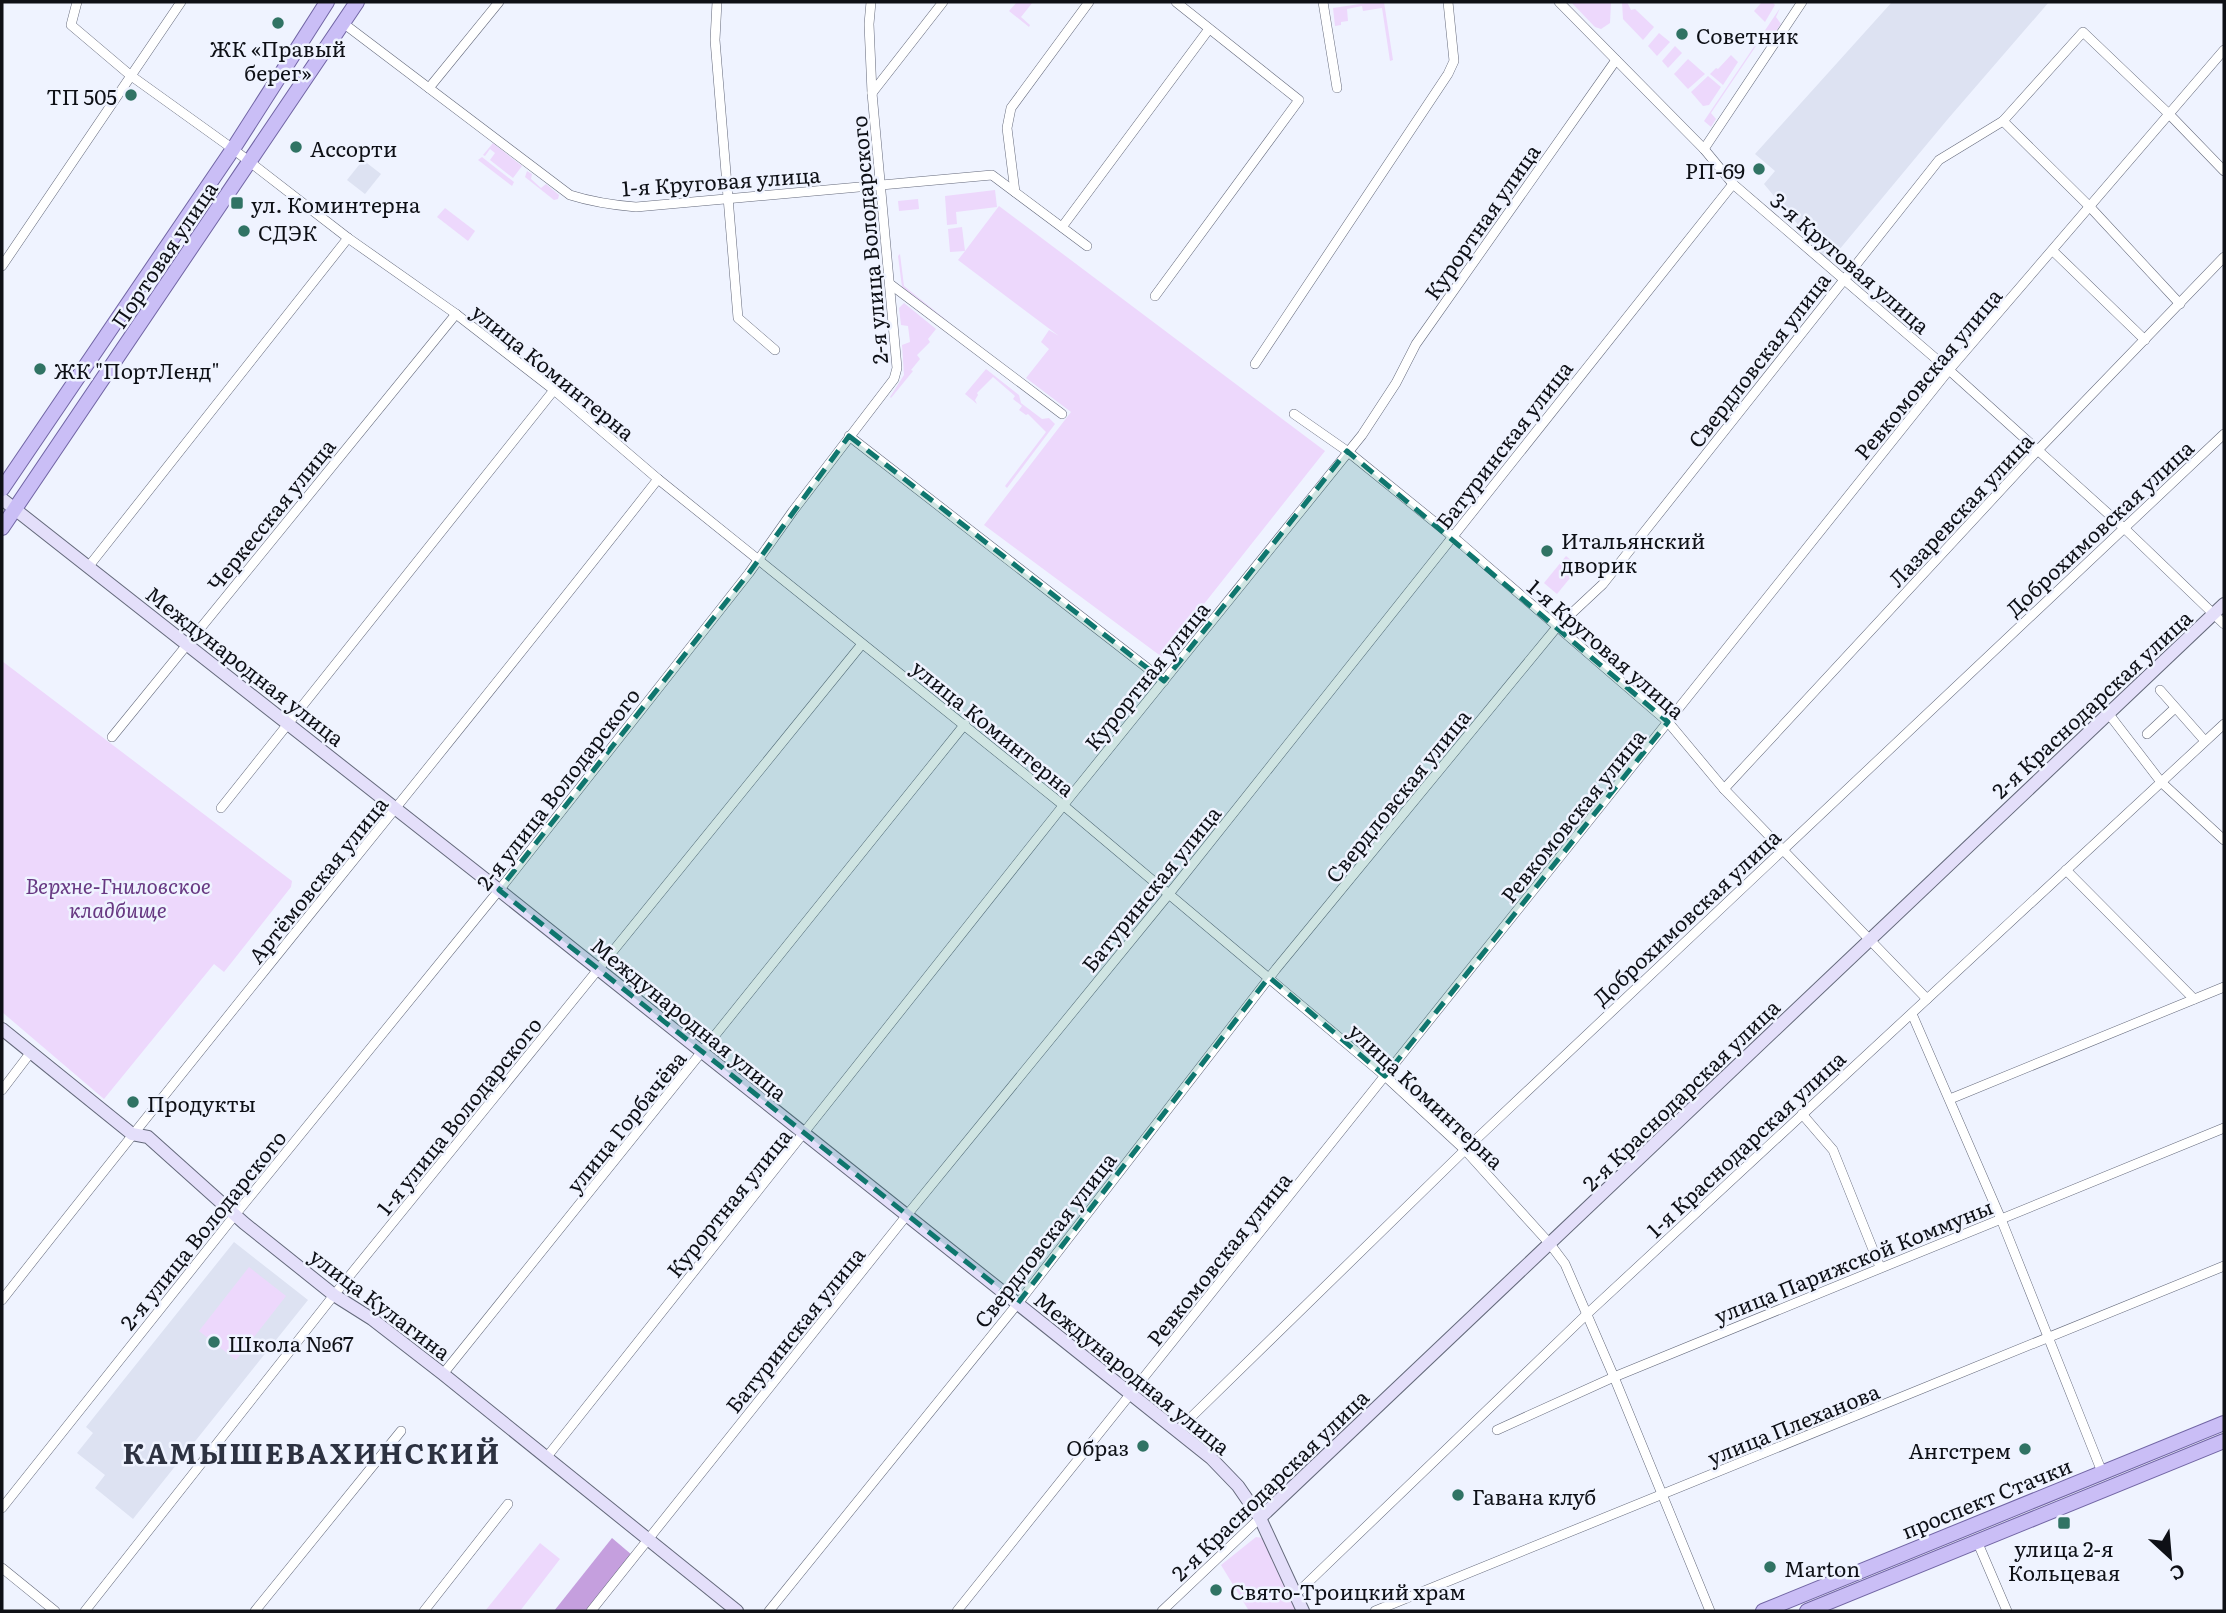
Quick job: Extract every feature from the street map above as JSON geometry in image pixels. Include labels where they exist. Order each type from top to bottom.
[{"type":"main road","name":"Портовая улица","points":[[2,489],[233,149],[327,2]]},
{"type":"main road","name":"Портовая улица","points":[[2,528],[357,2]]},
{"type":"main road","name":"проспект Стачки","points":[[1763,1611],[2224,1423]]},
{"type":"main road","name":"проспект Стачки","points":[[1807,1611],[2224,1441]]},
{"type":"street","name":"улица Коминтерна","points":[[77,2],[71,25],[131,75],[348,238],[456,314],[554,390],[658,479],[1063,805],[1385,1076],[1465,1150],[1565,1264],[1615,1377],[1710,1611]]},
{"type":"street","points":[[2,266],[181,2]]},
{"type":"street","points":[[429,88],[499,2]]},
{"type":"street","points":[[717,2],[715,40],[738,318],[775,350]]},
{"type":"street","name":"2-я улица Володарского","points":[[2,1508],[750,573],[897,373],[872,93],[869,24],[871,2]]},
{"type":"street","points":[[872,93],[943,2]]},
{"type":"street","points":[[1015,192],[1007,128],[1011,108],[1089,2]]},
{"type":"street","points":[[1155,296],[1299,100],[1176,2]]},
{"type":"street","points":[[1323,2],[1336,88]]},
{"type":"street","points":[[1255,364],[1448,74],[1454,61],[1448,2]]},
{"type":"street","name":"3-я Круговая улица","points":[[1559,2],[1704,149],[1733,184],[1950,370],[2124,527],[2224,624]]},
{"type":"street","points":[[1704,149],[1802,2]]},
{"type":"street","name":"1-я Круговая улица","points":[[343,23],[570,195],[607,205],[636,206],[729,200],[1013,172]]},
{"type":"street","points":[[1062,228],[1209,29]]},
{"type":"street","name":"Свердловская улица","points":[[769,1611],[1018,1303],[1269,977],[1557,627],[1603,584],[1939,160],[2003,121],[2083,32],[2169,114]]},
{"type":"street","name":"Ревкомовская улица","points":[[957,1611],[1950,370],[2224,50]]},
{"type":"street","name":"Курортная улица","points":[[547,1458],[1063,805],[1362,435],[1396,383],[1416,344],[1616,60]]},
{"type":"street","points":[[2169,114],[2224,171]]},
{"type":"street","points":[[2003,121],[2090,207],[2180,304]]},
{"type":"street","points":[[992,175],[1087,246]]},
{"type":"street","name":"Батуринская улица","points":[[591,1611],[907,1215],[1169,894],[1733,184]]},
{"type":"street","points":[[89,566],[348,238]]},
{"type":"street","points":[[2053,251],[2145,340]]},
{"type":"street","name":"Лазаревская улица","points":[[1724,789],[2037,451],[2224,257]]},
{"type":"street","points":[[890,284],[1062,414]]},
{"type":"street","name":"Черкесская улица","points":[[112,737],[456,314]]},
{"type":"street","points":[[221,808],[554,390]]},
{"type":"street","name":"1-я Круговая улица","points":[[1294,414],[1347,451],[1452,537],[1668,723],[1724,789],[1927,999]]},
{"type":"street","name":"Доброхимовская улица","points":[[1178,1430],[1465,1150],[2224,434]]},
{"type":"street","points":[[849,436],[1164,681]]},
{"type":"street","name":"Артёмовская улица","points":[[2,1300],[658,479]]},
{"type":"street","name":"Международная улица","points":[[2,499],[499,890],[1212,1458],[1238,1486],[1259,1518],[1303,1611]]},
{"type":"street","name":"2-я Краснодарская улица","points":[[1162,1611],[2224,604]]},
{"type":"street","name":"1-я улица Володарского","points":[[85,1611],[334,1295],[862,644]]},
{"type":"street","points":[[2160,690],[2205,741]]},
{"type":"street","points":[[2147,734],[2175,708]]},
{"type":"street","points":[[2108,713],[2161,782],[2224,840]]},
{"type":"street","name":"улица Горбачёва","points":[[443,1374],[965,724]]},
{"type":"street","name":"1-я Краснодарская улица","points":[[1295,1595],[1587,1314],[2224,724]]},
{"type":"street","points":[[2066,870],[2194,999]]},
{"type":"street","points":[[1950,1099],[2224,987]]},
{"type":"street","points":[[1912,1014],[2001,1219],[2102,1472]]},
{"type":"street","name":"улица Кулагина","points":[[2,1029],[132,1134],[148,1137],[235,1215],[334,1295],[443,1374],[737,1611]]},
{"type":"street","points":[[2,1090],[31,1052]]},
{"type":"street","points":[[1802,1114],[1833,1150],[1880,1267]]},
{"type":"street","name":"улица Парижской Коммуны","points":[[1497,1430],[1615,1377],[2224,1128]]},
{"type":"street","name":"улица Плеханова","points":[[1375,1611],[2224,1266]]},
{"type":"street","points":[[255,1611],[401,1431]]},
{"type":"street","points":[[425,1611],[508,1504]]},
{"type":"street","points":[[1977,1541],[2007,1611]]},
{"type":"street","points":[[2,1568],[55,1611]]},
{"type":"highlighted area","points":[[849,436],[1164,681],[1347,451],[1668,722],[1385,1076],[1269,977],[1018,1303],[499,890],[749,573]]},
{"type":"shaded area","points":[[1892,2],[2049,2],[1829,262],[1764,184],[1775,171],[1755,154]]},
{"type":"shaded area","points":[[363,160],[381,174],[365,194],[347,180]]},
{"type":"shaded area","name":"Школа №67","points":[[234,1242],[308,1300],[133,1519],[95,1488],[105,1475],[77,1453],[93,1433],[86,1427]]},
{"type":"shaded area","points":[[612,1538],[632,1555],[588,1611],[554,1611]]},
{"type":"green space","points":[[1017,2],[1033,2],[1021,17],[1029,27],[1009,11]]},
{"type":"green space","points":[[1384,2],[1393,60],[1390,61],[1382,8],[1363,11],[1362,6],[1347,9],[1348,21],[1335,26],[1333,8]]},
{"type":"green space","points":[[1571,2],[1611,2],[1610,23],[1601,29],[1595,27]]},
{"type":"green space","points":[[1622,2],[1627,2],[1631,10],[1635,9],[1654,27],[1643,40],[1623,19]]},
{"type":"green space","points":[[1762,2],[1772,2],[1775,5],[1765,22],[1754,11]]},
{"type":"green space","points":[[1780,8],[1776,17],[1781,24],[1772,37],[1764,34],[1711,113],[1716,119],[1711,127],[1704,121]]},
{"type":"green space","points":[[1659,33],[1670,42],[1657,56],[1648,46]]},
{"type":"green space","points":[[1675,46],[1682,53],[1668,68],[1662,61]]},
{"type":"green space","points":[[1731,55],[1738,62],[1723,85],[1710,74]]},
{"type":"green space","points":[[1688,59],[1705,74],[1688,89],[1674,74]]},
{"type":"green space","points":[[1708,76],[1721,87],[1709,105],[1703,106],[1691,92]]},
{"type":"green space","points":[[493,143],[522,166],[513,178],[490,160],[495,153],[490,149],[483,155]]},
{"type":"green space","points":[[482,157],[514,182],[512,186],[478,160]]},
{"type":"green space","points":[[527,171],[541,188],[546,184],[559,195],[558,199],[554,200],[525,177]]},
{"type":"green space","points":[[995,190],[997,207],[956,212],[957,224],[947,225],[945,196]]},
{"type":"green space","points":[[918,199],[919,209],[899,211],[898,201]]},
{"type":"green space","points":[[999,206],[1325,451],[1162,657],[984,525],[1071,412],[1026,378],[1049,349],[1041,342],[1049,330],[1059,336],[958,260]]},
{"type":"green space","points":[[445,208],[475,231],[468,241],[437,217]]},
{"type":"green space","points":[[962,227],[965,251],[950,252],[948,229]]},
{"type":"green space","points":[[900,254],[904,286],[950,323],[902,287],[898,256]]},
{"type":"green space","points":[[904,303],[936,329],[928,339],[930,342],[917,355],[920,359],[911,370],[913,371],[891,398],[904,375],[902,345],[910,342],[908,326],[901,325],[899,308]]},
{"type":"green space","points":[[986,369],[1019,395],[1021,403],[1042,419],[1049,418],[1055,424],[1007,488],[1005,486],[1046,432],[1028,414],[1019,410],[1022,406],[1013,399],[1015,396],[993,377],[977,393],[977,404],[965,394]]},
{"type":"green space","points":[[1566,556],[1579,567],[1557,594],[1544,583]]},
{"type":"green space","name":"Верхне-Гниловское кладбище","points":[[2,661],[292,881],[291,887],[224,972],[214,964],[104,1099],[2,1012]]},
{"type":"green space","points":[[249,1267],[286,1296],[236,1360],[199,1331]]},
{"type":"green space","points":[[1256,1537],[1263,1538],[1299,1611],[1249,1611],[1221,1565]]},
{"type":"green space","points":[[540,1543],[560,1559],[520,1611],[485,1611]]},
{"type":"place","name":"ЖК «Правый берег»","points":[[278,23]]},
{"type":"place","name":"Советник","points":[[1682,34]]},
{"type":"place","name":"ТП 505","points":[[131,95]]},
{"type":"place","name":"Ассорти","points":[[296,147]]},
{"type":"place","name":"РП-69","points":[[1759,169]]},
{"type":"place","name":"ул. Коминтерна","points":[[237,203]]},
{"type":"place","name":"СДЭК","points":[[244,231]]},
{"type":"place","name":"ЖК \"ПортЛенд\"","points":[[40,369]]},
{"type":"place","name":"Итальянский дворик","points":[[1547,551]]},
{"type":"place","name":"Продукты","points":[[133,1102]]},
{"type":"place","name":"Школа №67","points":[[214,1342]]},
{"type":"place","name":"Образ","points":[[1143,1446]]},
{"type":"place","name":"Ангстрем","points":[[2025,1449]]},
{"type":"place","name":"Гавана клуб","points":[[1458,1495]]},
{"type":"place","name":"улица 2-я Кольцевая","points":[[2064,1523]]},
{"type":"place","name":"Marton","points":[[1770,1567]]},
{"type":"place","name":"Свято-Троицкий храм","points":[[1216,1590]]},
{"type":"district","name":"КАМЫШЕВАХИНСКИЙ","points":[[312,1452]]}]
